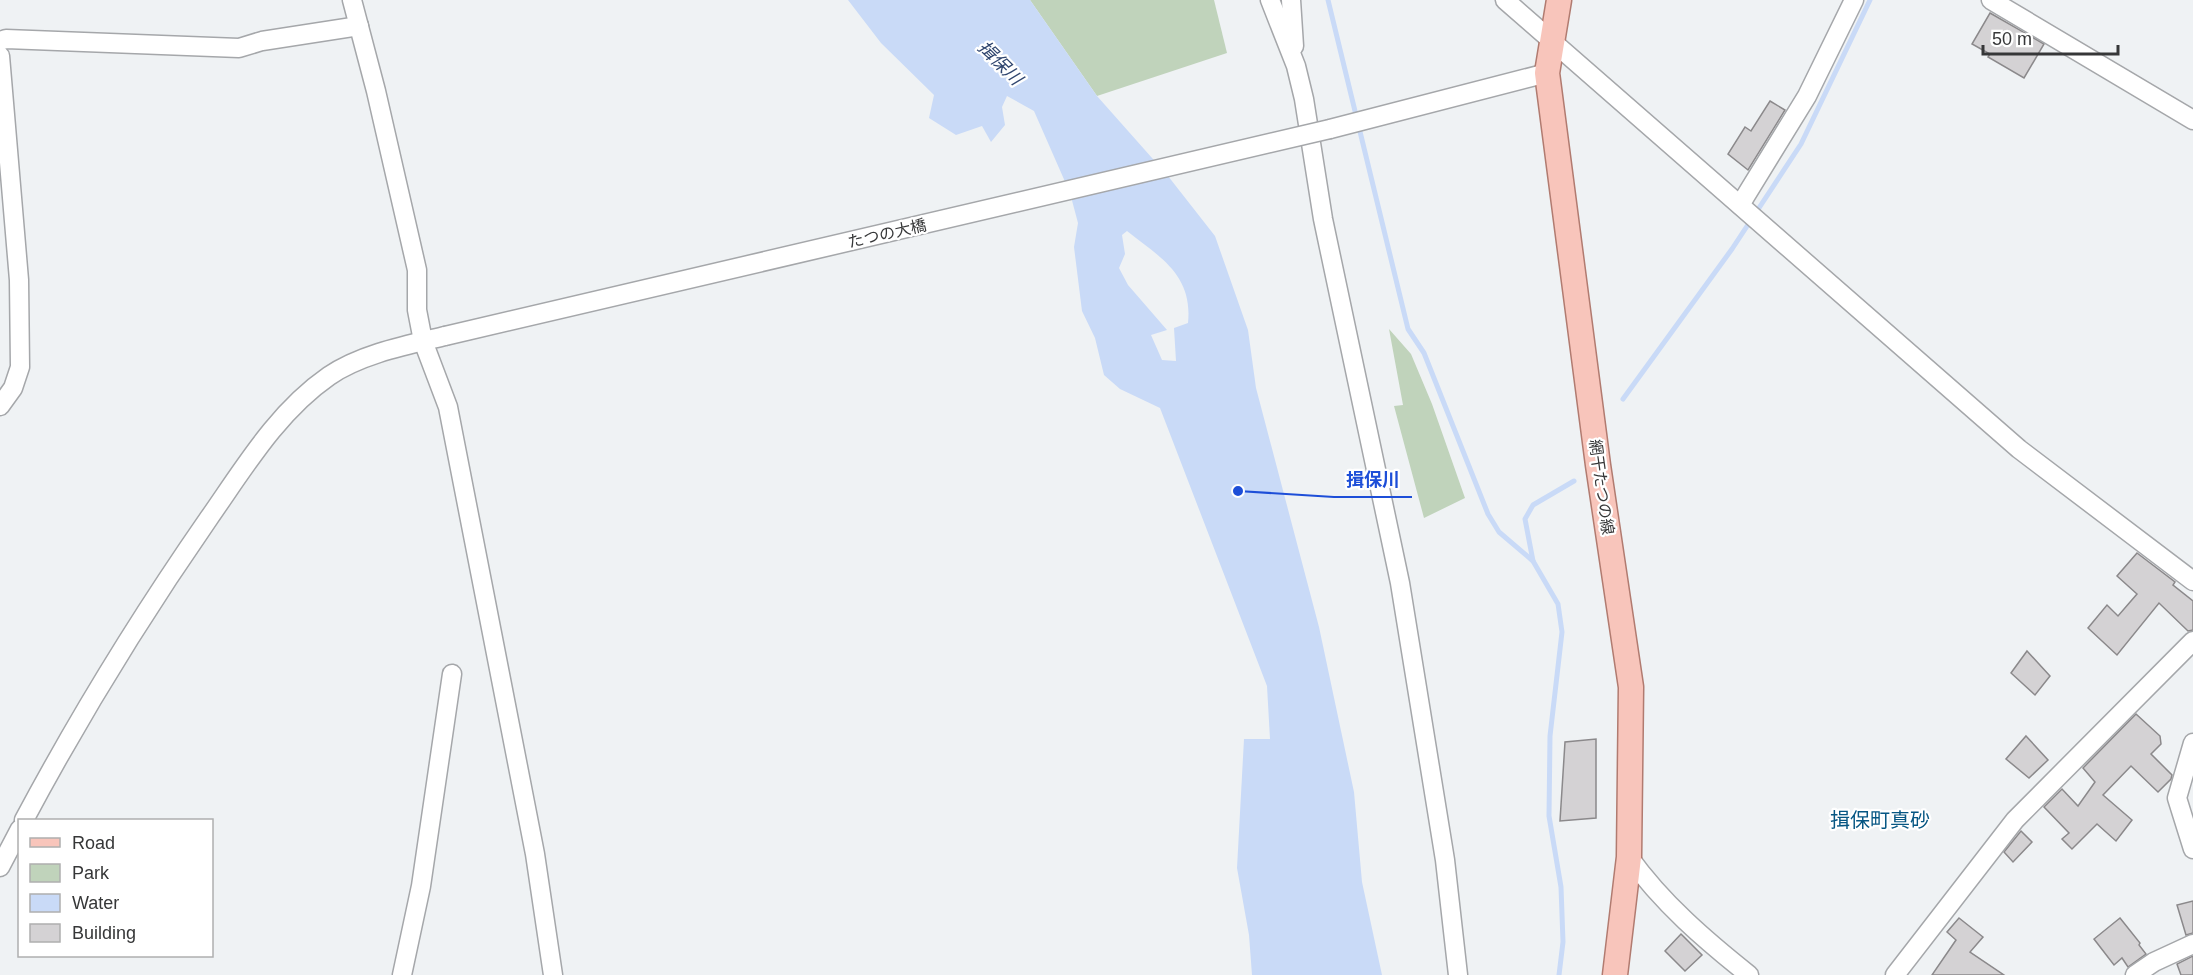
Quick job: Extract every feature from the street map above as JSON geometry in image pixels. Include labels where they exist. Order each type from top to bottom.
[{"type":"main road","name":"網干たつの線","points":[[1559,0],[1547,73],[1597,453],[1631,687],[1629,856],[1615,975]]},
{"type":"street","points":[[352,0],[417,270],[417,310],[423,341],[448,407],[533,843],[553,975]]},
{"type":"street","points":[[1270,0],[1296,66]]},
{"type":"street","points":[[1291,0],[1296,66],[1312,140],[1323,219],[1400,583],[1443,849],[1458,975]]},
{"type":"street","points":[[1505,0],[2019,449],[2193,581]]},
{"type":"street","points":[[1740,205],[1807,96],[1854,0]]},
{"type":"street","points":[[1991,0],[2193,120]]},
{"type":"street","points":[[0,41],[6,39],[240,48],[262,41],[359,26]]},
{"type":"street","points":[[0,56],[19,280],[20,356],[18,378],[0,406]]},
{"type":"street","name":"たつの大橋","points":[[25,819],[114,660],[261,443],[299,400],[330,375],[375,356],[423,341],[1330,129],[1547,73]]},
{"type":"street","points":[[1895,975],[2015,820],[2193,641]]},
{"type":"street","points":[[402,975],[421,886],[452,674]]},
{"type":"street","points":[[2193,743],[2177,798],[2193,849]]},
{"type":"street","points":[[0,867],[18,834]]},
{"type":"street","points":[[1629,856],[1651,888],[1716,949],[1749,975]]},
{"type":"street","points":[[2135,975],[2154,962],[2193,944]]},
{"type":"green space","points":[[1030,0],[1214,0],[1227,53],[1097,96]]},
{"type":"green space","points":[[1389,329],[1411,354],[1432,404],[1465,498],[1424,518],[1394,406],[1403,405]]},
{"type":"water","name":"揖保川","points":[[848,0],[1030,0],[1097,96],[1168,176],[1215,236],[1248,330],[1256,388],[1319,627],[1354,792],[1362,882],[1382,975],[1252,975],[1249,935],[1237,868],[1244,739],[1270,739],[1267,686],[1160,408],[1120,389],[1104,375],[1095,338],[1082,311],[1074,247],[1078,223],[1070,193],[1034,111],[1007,96],[1002,107],[1005,125],[991,142],[982,126],[956,135],[929,118],[934,95],[881,43]],"holes":[[[1127,231],[1172,269],[1185,292],[1188,323],[1174,328],[1176,361],[1162,360],[1151,335],[1167,330],[1128,285],[1119,268],[1125,254],[1122,235]]]},
{"type":"building","points":[[1990,13],[2044,44],[2024,78],[1988,57],[1990,54],[1972,44]]},
{"type":"building","points":[[1770,101],[1785,110],[1748,170],[1728,154],[1745,127],[1751,131]]},
{"type":"building","points":[[2137,553],[2175,582],[2173,585],[2193,601],[2193,630],[2188,631],[2159,603],[2117,655],[2088,628],[2107,605],[2118,616],[2137,594],[2117,576]]},
{"type":"building","points":[[2027,651],[2050,676],[2035,695],[2011,673]]},
{"type":"building","points":[[2136,714],[2160,736],[2161,744],[2151,754],[2172,775],[2171,779],[2158,792],[2131,766],[2103,795],[2132,820],[2116,841],[2097,824],[2072,849],[2062,839],[2069,833],[2044,807],[2062,789],[2078,806],[2095,782],[2083,768]]},
{"type":"building","points":[[2026,736],[2048,760],[2029,778],[2006,759]]},
{"type":"building","points":[[1596,739],[1596,818],[1560,821],[1565,742]]},
{"type":"building","points":[[2021,831],[2032,842],[2013,862],[2004,852]]},
{"type":"building","points":[[2193,901],[2193,933],[2186,935],[2177,905]]},
{"type":"building","points":[[1959,918],[1983,937],[1970,952],[2004,975],[1932,975],[1956,940],[1947,932]]},
{"type":"building","points":[[2120,918],[2146,954],[2128,967],[2122,958],[2114,965],[2094,939]]},
{"type":"building","points":[[1681,934],[1702,955],[1685,971],[1665,951]]},
{"type":"building","points":[[2193,956],[2193,975],[2181,975],[2177,964]]},
{"type":"waterway","points":[[1328,0],[1408,329],[1424,353],[1488,514],[1499,532],[1533,561]]},
{"type":"waterway","points":[[1623,399],[1732,249],[1801,144],[1870,0]]},
{"type":"waterway","points":[[1559,975],[1563,942],[1561,887],[1549,816],[1550,736],[1562,632],[1558,604],[1533,561],[1525,519],[1533,505],[1574,481]]},
{"type":"place","name":"揖保川","points":[[1238,491]]},
{"type":"district","name":"揖保町真砂","points":[[1880,820]]}]
